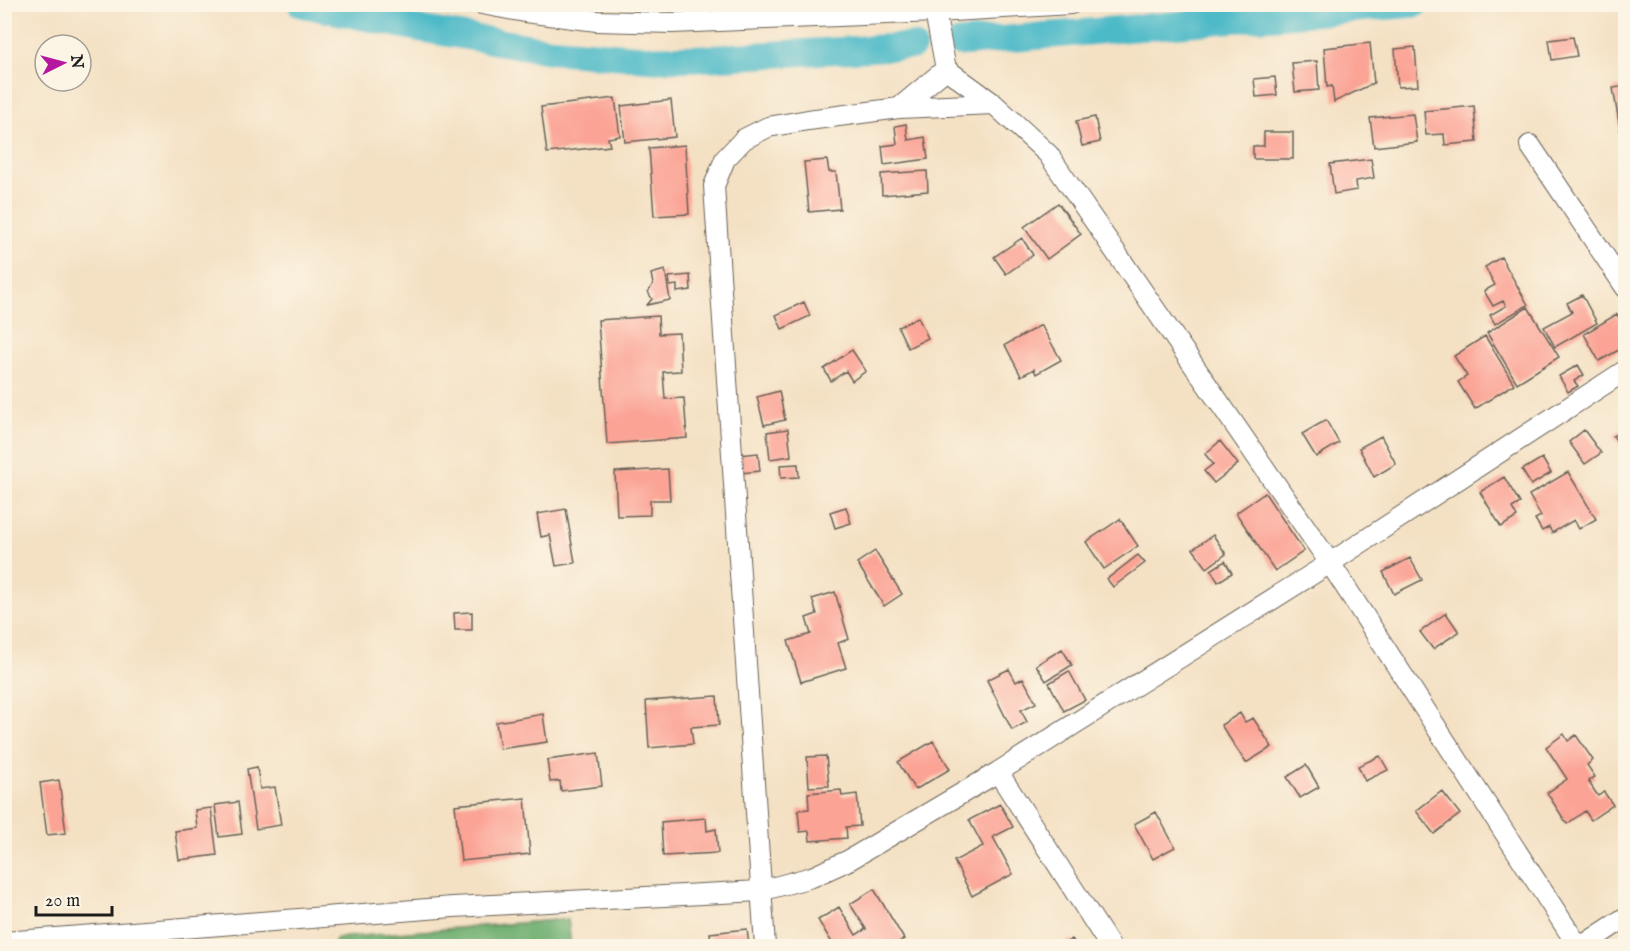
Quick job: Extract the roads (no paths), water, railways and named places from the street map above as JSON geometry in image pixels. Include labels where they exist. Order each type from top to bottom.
[{"type":"street","points":[[482,4],[597,21],[672,23],[1071,4]]},
{"type":"street","points":[[935,12],[946,69],[994,104],[1048,154],[1330,563],[1580,946],[1626,917]]},
{"type":"street","points":[[899,108],[946,69]]},
{"type":"street","points":[[765,946],[714,186],[725,159],[744,139],[768,127],[899,108],[994,104]]},
{"type":"street","points":[[1530,145],[1626,288]]},
{"type":"street","points":[[4,942],[453,908],[760,891],[812,877],[849,860],[998,772],[1330,563],[1626,370]]},
{"type":"street","points":[[998,772],[1110,946]]},
{"type":"waterway","points":[[301,4],[421,29],[547,50],[654,59],[712,58],[913,46]]},
{"type":"waterway","points":[[959,43],[1415,4]]}]
